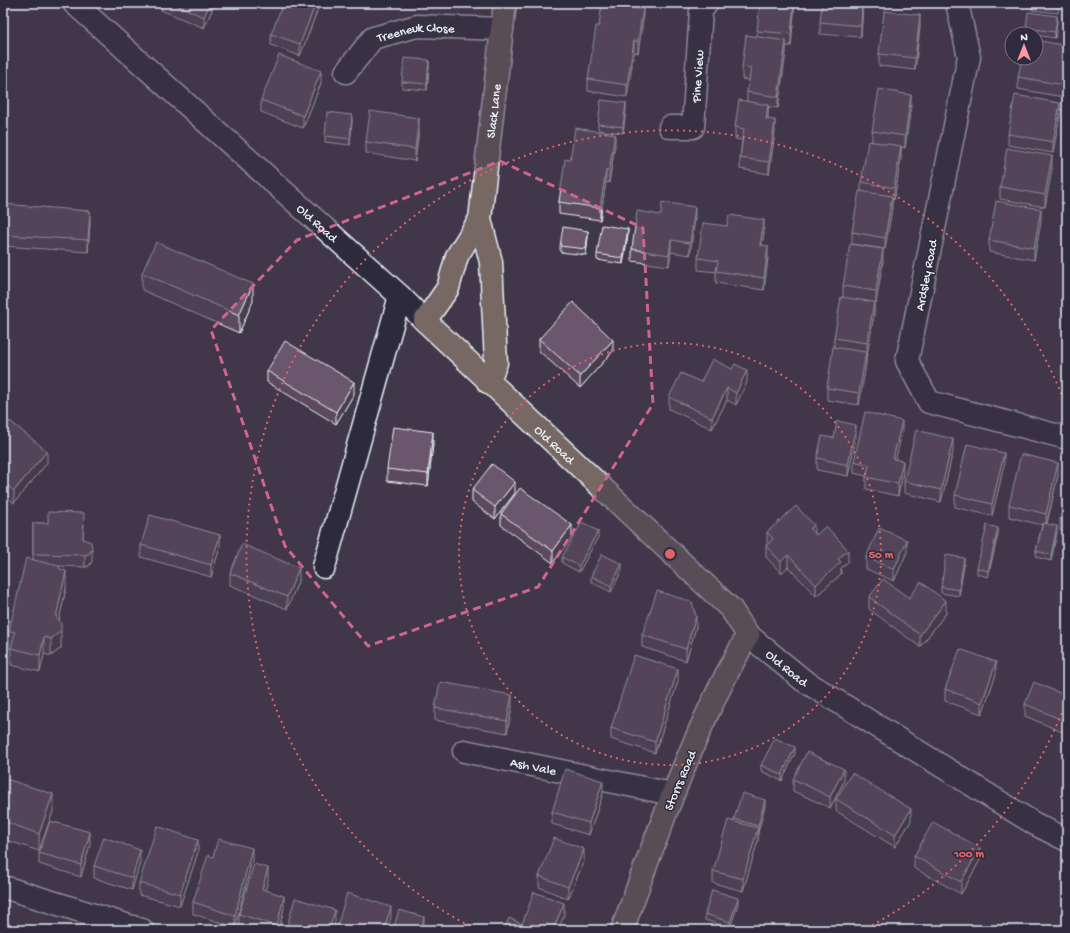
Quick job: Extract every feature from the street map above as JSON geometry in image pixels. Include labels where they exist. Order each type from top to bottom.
[{"type":"main road","name":"Slack Lane","points":[[488,382],[496,363],[491,262],[480,219],[505,3]]},
{"type":"main road","name":"Slack Lane","points":[[425,321],[448,288],[457,256],[480,219]]},
{"type":"main road","name":"Old Road","points":[[425,321],[488,382],[731,609],[748,635]]},
{"type":"main road","name":"Storrs Road","points":[[622,930],[672,794],[717,693],[748,635]]},
{"type":"street","name":"Old Road","points":[[74,3],[400,296],[425,321]]},
{"type":"street","name":"Pine View","points":[[670,127],[693,127],[702,12],[707,3]]},
{"type":"street","name":"Ardsley Road","points":[[956,3],[969,57],[907,361],[929,402],[1067,438]]},
{"type":"street","name":"Treeneuk Close","points":[[346,72],[373,38],[417,26],[502,29]]},
{"type":"street","points":[[324,567],[400,296]]},
{"type":"street","name":"Old Road","points":[[748,635],[803,680],[1035,824],[1067,840]]},
{"type":"street","name":"Ash Vale","points":[[464,751],[672,794]]},
{"type":"street","points":[[7,888],[142,930]]},
{"type":"highlighted area","points":[[500,161],[643,228],[653,404],[538,587],[368,646],[285,546],[211,330],[297,240]]},
{"type":"building","points":[[172,3],[210,3],[204,17]]},
{"type":"building","points":[[283,3],[316,3],[300,44],[271,34]]},
{"type":"building","points":[[602,3],[643,9],[638,41],[634,41],[627,85],[588,79],[596,26],[599,26]]},
{"type":"building","points":[[760,3],[794,3],[791,34],[757,31]]},
{"type":"building","points":[[822,3],[862,3],[861,26],[820,22]]},
{"type":"building","points":[[1058,3],[1058,7],[1032,4]]},
{"type":"building","points":[[884,11],[920,15],[915,58],[879,54]]},
{"type":"building","points":[[1028,12],[1057,16],[1055,32],[1044,30],[1044,26],[1026,26]]},
{"type":"building","points":[[746,35],[786,41],[778,97],[747,92],[751,68],[742,67]]},
{"type":"building","points":[[1044,42],[1067,46],[1067,63],[1063,85],[1018,77],[1020,66],[1044,66]]},
{"type":"building","points":[[279,55],[321,71],[303,116],[261,100]]},
{"type":"building","points":[[404,58],[429,60],[427,84],[402,82]]},
{"type":"building","points":[[879,89],[911,95],[905,136],[872,131]]},
{"type":"building","points":[[1015,95],[1060,103],[1053,142],[1008,134]]},
{"type":"building","points":[[601,100],[626,103],[623,127],[598,124]]},
{"type":"building","points":[[739,100],[768,105],[766,119],[775,120],[769,162],[740,158],[744,129],[735,127]]},
{"type":"building","points":[[370,111],[419,118],[415,149],[366,142]]},
{"type":"building","points":[[327,112],[352,115],[350,139],[325,136]]},
{"type":"building","points":[[575,128],[615,134],[609,171],[606,170],[600,208],[559,202],[565,159],[570,160]]},
{"type":"building","points":[[868,141],[901,146],[894,188],[861,182]]},
{"type":"building","points":[[1007,148],[1052,156],[1045,195],[1000,187]]},
{"type":"building","points":[[859,191],[892,196],[885,238],[852,232]]},
{"type":"building","points":[[996,201],[1041,209],[1034,248],[989,240]]},
{"type":"building","points":[[662,202],[695,207],[690,243],[671,240],[669,255],[632,249],[637,211],[661,215]]},
{"type":"building","points":[[3,204],[90,211],[88,240],[3,235]]},
{"type":"building","points":[[729,215],[764,220],[760,245],[768,246],[764,278],[716,271],[718,261],[698,258],[703,223],[727,226]]},
{"type":"building","points":[[602,225],[628,229],[623,258],[597,254]]},
{"type":"building","points":[[563,227],[588,231],[586,249],[560,246]]},
{"type":"building","points":[[156,242],[253,284],[239,315],[142,273]]},
{"type":"building","points":[[850,244],[883,249],[876,291],[843,286]]},
{"type":"building","points":[[841,297],[874,302],[867,343],[834,338]]},
{"type":"building","points":[[573,302],[613,340],[580,376],[539,339]]},
{"type":"building","points":[[285,341],[354,382],[336,412],[267,371]]},
{"type":"building","points":[[833,347],[866,352],[859,393],[827,388]]},
{"type":"building","points":[[712,359],[732,369],[735,364],[747,370],[736,393],[727,388],[712,418],[669,397],[681,373],[701,382]]},
{"type":"building","points":[[865,412],[902,421],[893,459],[903,461],[898,484],[866,477],[869,465],[854,461]]},
{"type":"building","points":[[10,421],[47,451],[14,491],[3,482],[3,429]]},
{"type":"building","points":[[837,421],[856,425],[848,465],[817,458],[822,436],[834,438]]},
{"type":"building","points":[[393,427],[433,432],[428,474],[387,469]]},
{"type":"building","points":[[916,430],[953,439],[941,490],[904,481]]},
{"type":"building","points":[[967,444],[1004,453],[992,504],[955,495]]},
{"type":"building","points":[[1021,454],[1058,463],[1046,514],[1009,505]]},
{"type":"building","points":[[492,464],[515,482],[495,507],[472,490]]},
{"type":"building","points":[[520,488],[572,525],[553,551],[501,514]]},
{"type":"building","points":[[1067,490],[1067,520],[1060,519]]},
{"type":"building","points":[[796,506],[814,525],[810,529],[816,535],[826,526],[848,550],[838,559],[841,562],[816,585],[788,555],[781,562],[766,546],[773,539],[767,532]]},
{"type":"building","points":[[48,512],[84,513],[83,539],[91,542],[92,549],[89,554],[33,554],[33,523],[48,523]]},
{"type":"building","points":[[150,515],[220,535],[211,565],[141,545]]},
{"type":"building","points":[[582,522],[598,531],[579,566],[562,557]]},
{"type":"building","points":[[1043,523],[1057,526],[1051,555],[1036,551]]},
{"type":"building","points":[[987,525],[998,528],[988,571],[977,568]]},
{"type":"building","points":[[879,528],[907,540],[894,570],[866,557]]},
{"type":"building","points":[[242,544],[299,568],[287,597],[230,573]]},
{"type":"building","points":[[602,554],[622,564],[611,586],[591,576]]},
{"type":"building","points":[[946,555],[964,558],[959,590],[941,587]]},
{"type":"building","points":[[26,558],[59,566],[60,569],[66,571],[56,617],[61,623],[61,631],[51,639],[44,637],[40,655],[11,648],[15,632],[9,631]]},
{"type":"building","points":[[883,579],[909,598],[921,582],[946,601],[920,635],[869,597]]},
{"type":"building","points":[[657,591],[692,602],[696,616],[686,649],[642,635]]},
{"type":"building","points":[[960,649],[996,662],[982,703],[945,689]]},
{"type":"building","points":[[634,655],[678,669],[655,742],[611,728]]},
{"type":"building","points":[[440,682],[512,695],[507,721],[435,708]]},
{"type":"building","points":[[1034,682],[1067,696],[1067,722],[1025,704]]},
{"type":"building","points":[[775,738],[795,747],[782,775],[761,765]]},
{"type":"building","points":[[807,752],[844,769],[830,797],[793,779]]},
{"type":"building","points":[[565,769],[603,781],[589,823],[552,812]]},
{"type":"building","points":[[852,773],[911,809],[895,835],[836,799]]},
{"type":"building","points":[[3,778],[53,794],[39,834],[3,821]]},
{"type":"building","points":[[742,793],[765,800],[758,826],[734,819]]},
{"type":"building","points":[[728,820],[758,828],[743,879],[713,871]]},
{"type":"building","points":[[50,821],[90,832],[81,865],[39,853]]},
{"type":"building","points":[[933,822],[980,848],[961,882],[914,856]]},
{"type":"building","points":[[157,826],[198,840],[180,894],[139,883]]},
{"type":"building","points":[[104,837],[140,850],[132,878],[94,866]]},
{"type":"building","points":[[554,838],[584,849],[568,887],[539,876]]},
{"type":"building","points":[[218,839],[252,848],[235,916],[193,902],[208,855],[213,857]]},
{"type":"building","points":[[254,864],[268,868],[262,889],[284,896],[277,926],[239,914]]},
{"type":"building","points":[[712,890],[738,898],[730,922],[705,914]]},
{"type":"building","points":[[534,892],[564,903],[553,930],[504,930],[509,918],[522,924]]},
{"type":"building","points":[[347,893],[391,907],[384,930],[336,930]]},
{"type":"building","points":[[295,898],[335,910],[329,930],[286,930]]},
{"type":"building","points":[[399,910],[424,917],[421,930],[393,930]]},
{"type":"building","points":[[3,927],[12,930],[3,930]]}]
